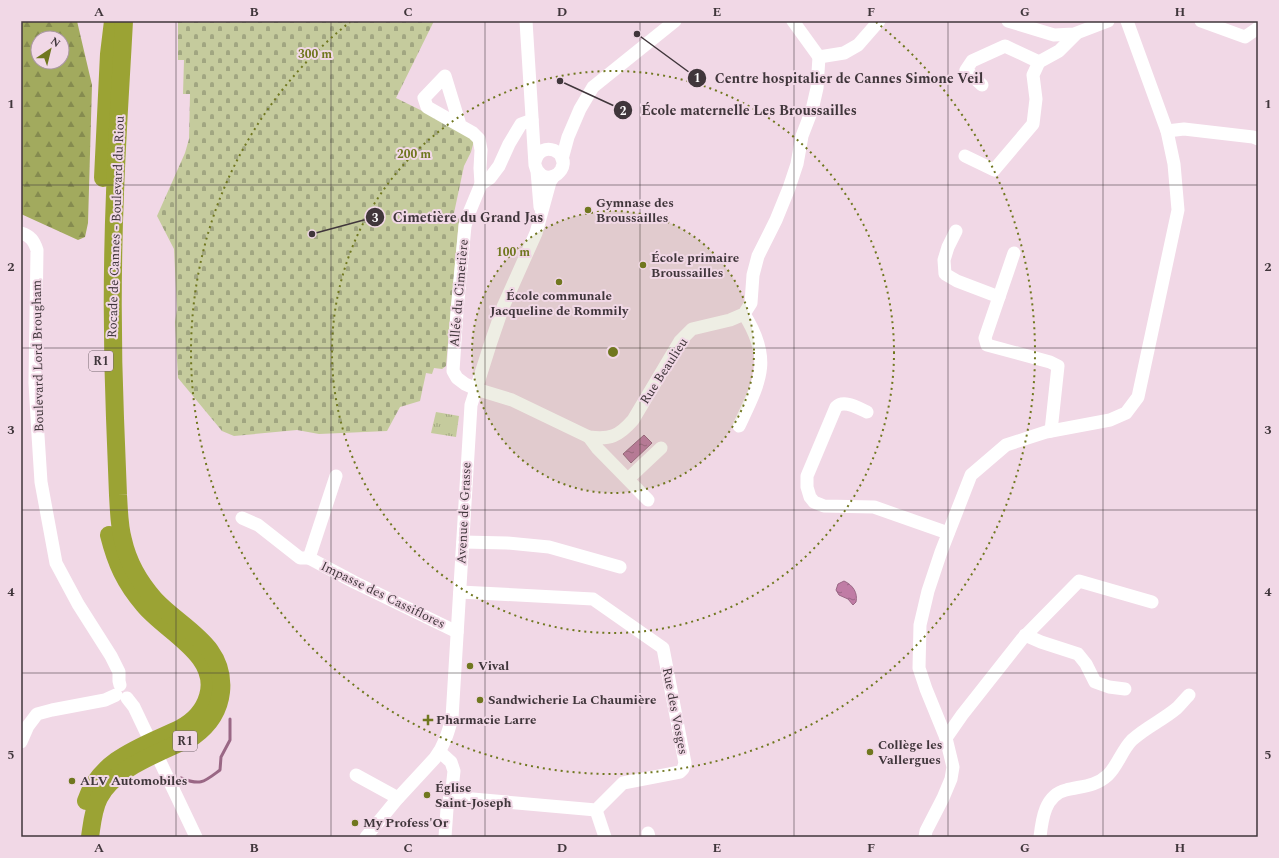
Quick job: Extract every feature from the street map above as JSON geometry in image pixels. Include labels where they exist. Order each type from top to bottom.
[{"type":"highway","name":"Rocade de Cannes - Boulevard du Riou","points":[[80,837],[82,814],[87,797],[99,776],[106,768],[124,754],[190,722],[202,710],[209,692],[208,672],[199,655],[144,606],[126,581],[114,557],[109,533],[101,371],[101,322],[103,185],[109,54],[113,21]]},
{"type":"highway","name":"Rocade de Cannes - Boulevard du Riou","points":[[90,837],[93,814],[99,798],[117,775],[131,766],[194,736],[203,729],[214,715],[219,705],[222,686],[218,663],[212,652],[204,643],[156,601],[147,590],[139,579],[132,565],[122,539],[117,472],[113,355],[115,193],[124,21]]},
{"type":"street","name":"Avenue de Grasse","points":[[366,837],[398,798],[440,752],[447,737],[452,718],[471,405],[503,307],[536,233],[541,215],[532,125],[526,21]]},
{"type":"street","points":[[554,176],[545,177],[536,167],[537,154],[553,153],[568,137],[580,109],[593,87],[675,21]]},
{"type":"street","points":[[739,426],[755,393],[760,378],[762,355],[753,329],[744,314],[751,302],[753,275],[758,256],[776,220],[797,164],[802,136],[812,110],[817,88],[819,56],[793,21]]},
{"type":"street","points":[[819,56],[844,53],[858,45],[879,21]]},
{"type":"street","points":[[1008,21],[1054,35],[1076,34],[1108,21]]},
{"type":"street","points":[[925,837],[926,831],[951,779],[953,767],[946,738],[919,668],[920,625],[928,591],[948,533],[971,475],[1006,445],[1051,431],[1110,420],[1126,413],[1138,397],[1178,210],[1174,164],[1167,131],[1127,21]]},
{"type":"street","points":[[1201,21],[1245,38],[1258,28]]},
{"type":"street","points":[[965,156],[994,170],[1033,124],[1036,99],[1033,74],[1039,62],[1058,51],[1076,34]]},
{"type":"street","points":[[982,85],[966,70],[972,61],[1005,46],[1039,62]]},
{"type":"street","points":[[481,184],[490,178],[499,166],[509,144],[522,124],[532,125]]},
{"type":"street","name":"Allée du Cimetière","points":[[460,125],[473,133],[479,139],[481,150],[481,184],[469,212],[466,226],[453,371],[457,378],[476,389]]},
{"type":"street","name":"Avenue de Grasse","points":[[532,125],[537,140],[553,153]]},
{"type":"street","points":[[1167,131],[1184,129],[1253,137],[1258,139]]},
{"type":"street","points":[[541,215],[550,182],[562,167],[553,153]]},
{"type":"street","points":[[956,231],[948,247],[944,260],[945,274],[957,281],[999,297]]},
{"type":"street","name":"Boulevard Lord Brougham","points":[[21,233],[27,235],[34,241],[37,250],[35,383],[41,482],[56,563],[78,604],[111,656],[119,672],[121,692]]},
{"type":"street","points":[[1014,253],[985,338],[987,345],[1050,362],[1058,366],[1051,431]]},
{"type":"street","name":"Rue Beaulieu","points":[[476,389],[512,400],[589,437],[610,437],[624,431],[633,420],[680,341],[692,329],[730,320],[744,314]]},
{"type":"street","points":[[867,412],[844,403],[839,404],[836,407],[807,476],[807,487],[814,502],[824,506],[874,507],[948,533]]},
{"type":"street","points":[[589,437],[598,449],[648,500]]},
{"type":"street","points":[[628,479],[661,448]]},
{"type":"street","name":"Impasse des Cassiflores","points":[[308,558],[336,476]]},
{"type":"street","name":"Impasse des Cassiflores","points":[[242,518],[258,525],[300,558],[308,558],[457,632]]},
{"type":"street","points":[[463,542],[507,543],[549,547],[620,567]]},
{"type":"street","points":[[946,738],[962,715],[1025,635],[1079,581],[1152,602]]},
{"type":"street","name":"Rue des Vosges","points":[[460,592],[593,599],[663,648],[685,763],[683,769],[680,772],[623,783],[596,810]]},
{"type":"street","points":[[1025,635],[1078,654],[1086,664],[1095,682],[1109,687],[1125,689]]},
{"type":"street","points":[[21,742],[28,726],[36,714],[105,700],[121,692],[134,706],[196,837]]},
{"type":"street","points":[[1040,837],[1041,824],[1046,807],[1054,797],[1064,790],[1088,786],[1100,781],[1109,774],[1129,743],[1142,731],[1177,708],[1189,695]]},
{"type":"street","points":[[440,752],[451,762],[454,768],[447,809],[445,837]]},
{"type":"street","points":[[356,775],[398,798]]},
{"type":"street","points":[[450,797],[596,810],[605,837]]},
{"type":"green space","points":[[21,21],[77,21],[92,85],[88,223],[85,237],[78,240],[21,214]]},
{"type":"green space","points":[[178,21],[434,21],[396,98],[475,137],[471,152],[464,166],[454,213],[459,219],[446,366],[442,369],[434,368],[432,374],[426,373],[420,401],[400,407],[387,431],[319,434],[297,430],[234,436],[222,431],[178,378],[175,322],[177,309],[174,249],[157,216],[185,153],[189,139],[190,94],[183,94],[184,60],[178,60]]},
{"type":"green space","points":[[436,412],[459,416],[456,437],[431,433]]},
{"type":"water","points":[[644,435],[652,443],[631,463],[623,454]]},
{"type":"water","points":[[844,581],[852,587],[855,592],[856,602],[853,605],[848,599],[839,595],[836,590],[838,584]]},
{"type":"waterway","points":[[181,778],[193,782],[202,782],[220,770],[221,757],[230,740],[230,719]]},
{"type":"place","name":"Centre hospitalier de Cannes Simone Veil","points":[[637,34]]},
{"type":"place","name":"École maternelle Les Broussailles","points":[[560,81]]},
{"type":"place","name":"Gymnase des Broussailles","points":[[588,210]]},
{"type":"place","name":"Cimetière du Grand Jas","points":[[312,234]]},
{"type":"place","name":"École primaire Broussailles","points":[[643,265]]},
{"type":"place","name":"École communale Jacqueline de Rommily","points":[[559,282]]},
{"type":"place","name":"Vival","points":[[470,666]]},
{"type":"place","name":"Sandwicherie La Chaumière","points":[[480,700]]},
{"type":"place","name":"Pharmacie Larre","points":[[428,720]]},
{"type":"place","name":"Collège les Vallergues","points":[[870,752]]},
{"type":"place","name":"ALV Automobiles","points":[[72,781]]},
{"type":"place","name":"Église Saint-Joseph","points":[[427,795]]},
{"type":"place","name":"My Profess'Or","points":[[355,823]]}]
